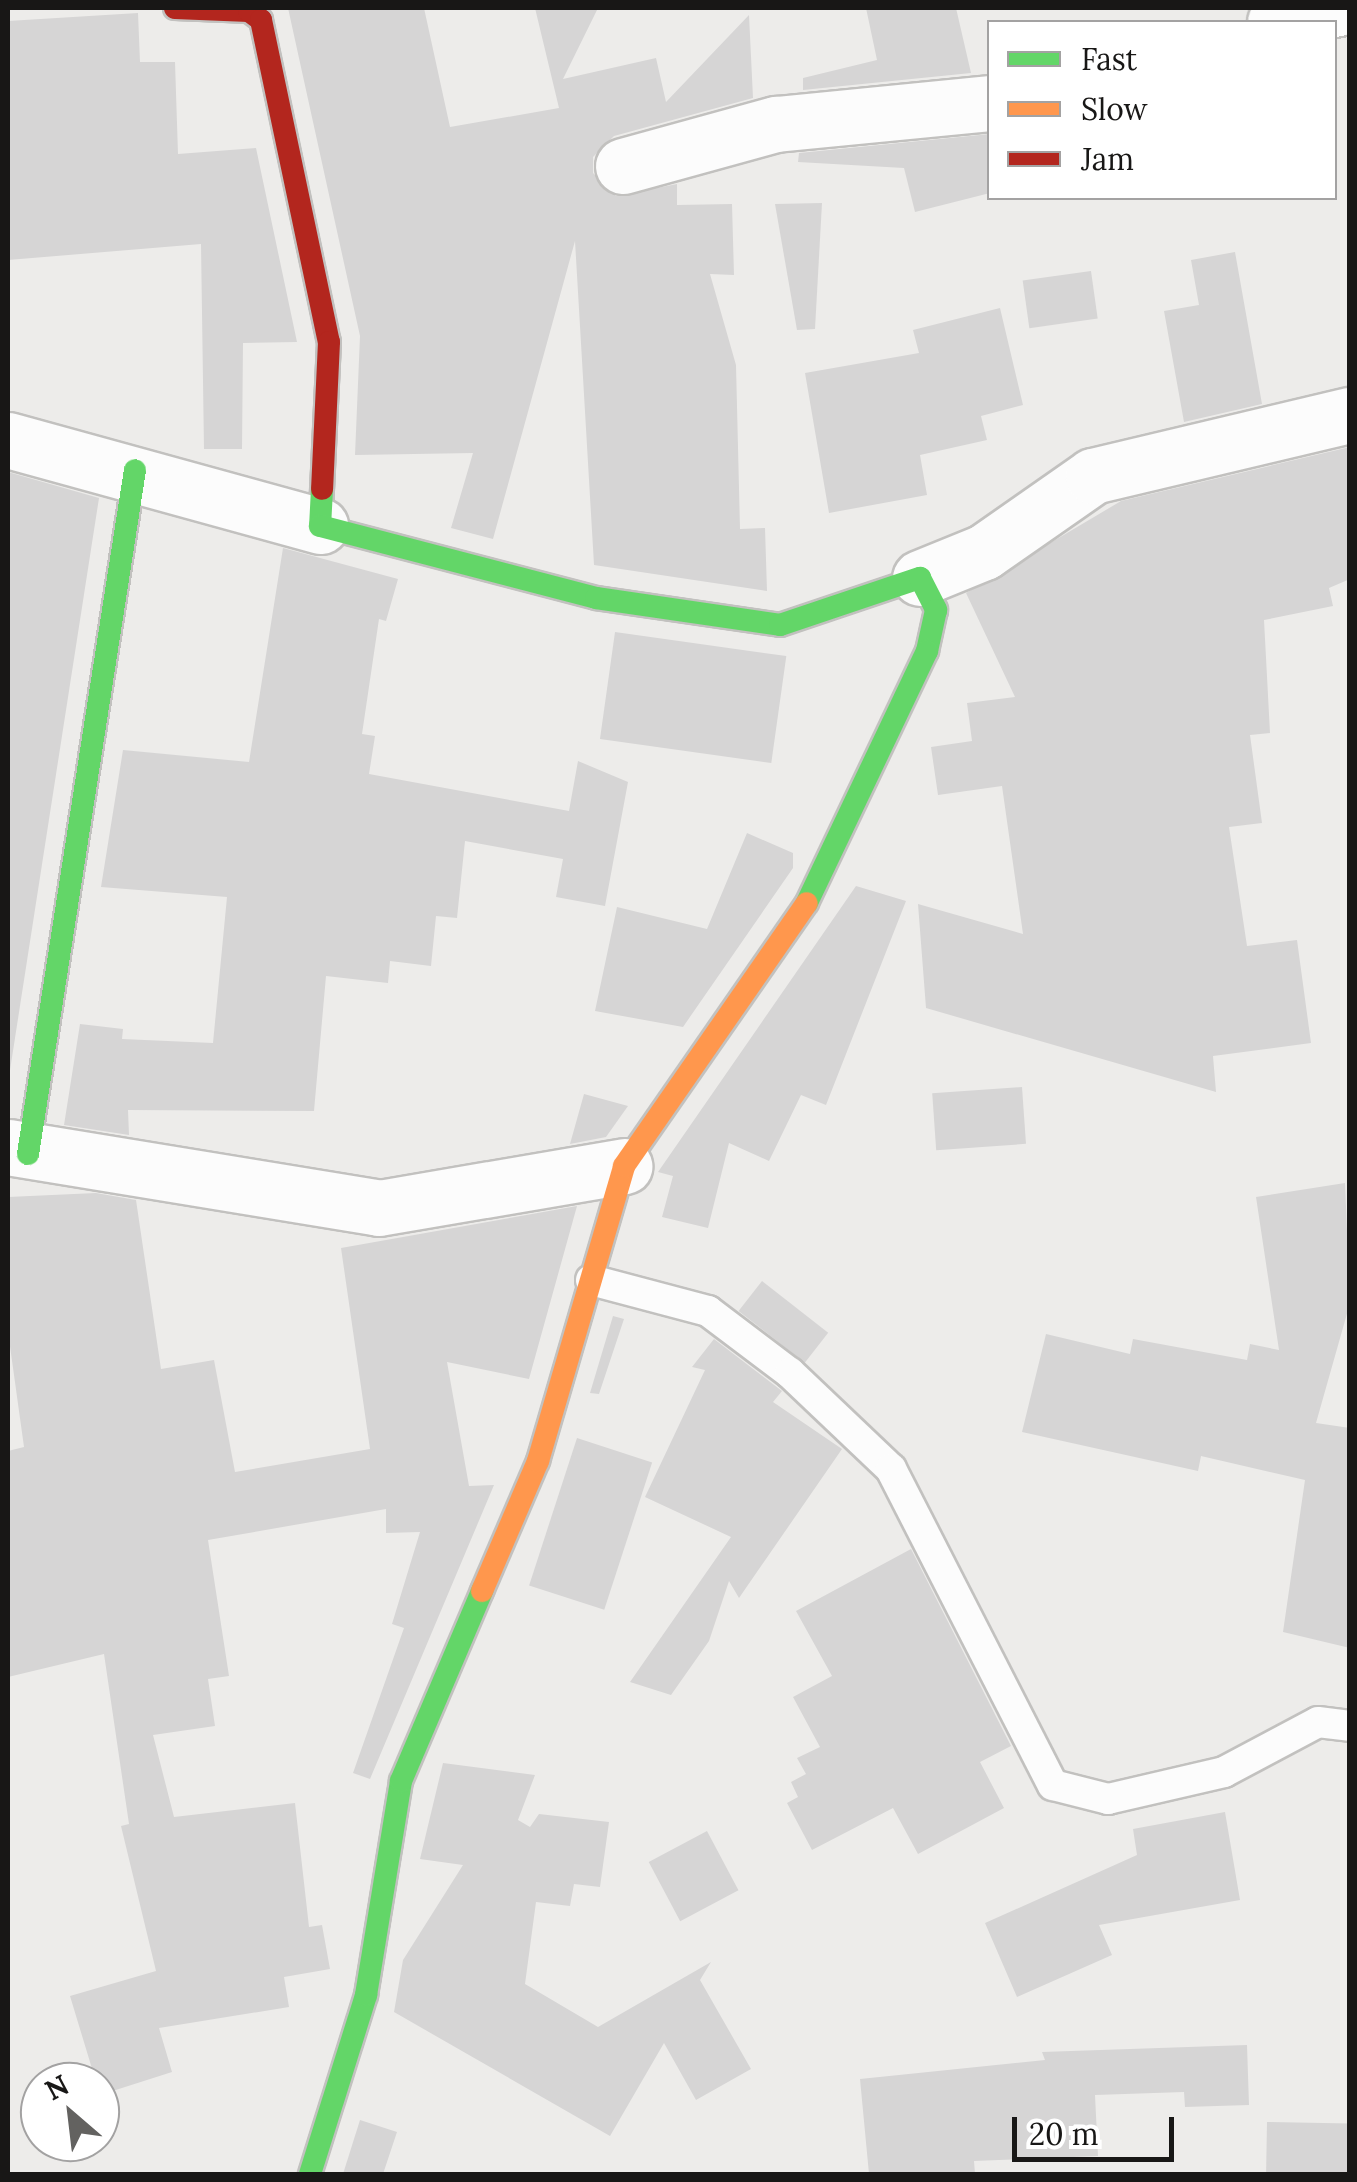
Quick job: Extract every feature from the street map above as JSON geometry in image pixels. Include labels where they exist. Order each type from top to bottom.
[{"type":"street","points":[[175,8],[249,11],[261,20],[329,342],[320,526]]},
{"type":"street","points":[[1284,20],[1338,8]]},
{"type":"street","points":[[623,166],[776,124],[987,103]]},
{"type":"street","points":[[8,440],[135,470],[320,526],[596,598],[780,625],[984,552],[1093,476],[1350,415]]},
{"type":"street","points":[[135,470],[18,1150],[378,1208],[624,1166]]},
{"type":"street","points":[[310,2174],[366,1995],[401,1781],[538,1460],[624,1166],[855,825],[927,651],[936,610],[920,578]]},
{"type":"lane","points":[[591,1280],[708,1311],[790,1373],[891,1470],[1054,1785],[1108,1799],[1224,1772],[1318,1722],[1350,1726]]},
{"type":"building","points":[[288,8],[424,8],[450,127],[559,108],[535,8],[598,8],[563,79],[656,58],[666,102],[749,15],[753,98],[614,136],[593,157],[593,173],[616,196],[677,184],[677,205],[732,204],[734,275],[710,274],[736,365],[740,529],[765,528],[767,591],[594,565],[575,241],[493,539],[451,528],[473,453],[355,455],[360,336]]},
{"type":"building","points":[[866,8],[956,8],[971,73],[803,90],[803,78],[877,60]]},
{"type":"building","points":[[138,13],[140,62],[175,62],[178,154],[256,148],[297,342],[243,343],[242,449],[204,449],[201,244],[8,260],[8,21]]},
{"type":"building","points":[[987,134],[987,194],[915,212],[904,168],[798,162],[799,153]]},
{"type":"building","points":[[822,203],[815,329],[797,330],[775,204]]},
{"type":"building","points":[[1235,252],[1262,404],[1184,422],[1164,311],[1199,305],[1191,260]]},
{"type":"building","points":[[1091,271],[1098,319],[1029,328],[1023,281]]},
{"type":"building","points":[[1000,308],[1023,405],[981,416],[987,440],[920,455],[927,495],[829,513],[805,373],[919,353],[913,330]]},
{"type":"building","points":[[1350,447],[1350,579],[1329,588],[1333,606],[1264,620],[1270,733],[1250,735],[1262,823],[1229,827],[1247,946],[1297,940],[1311,1043],[1213,1056],[1216,1092],[926,1008],[918,904],[1023,934],[1002,786],[938,795],[931,747],[972,741],[967,703],[1015,697],[966,593],[1121,501]]},
{"type":"building","points":[[8,472],[99,498],[8,1083]]},
{"type":"building","points":[[283,548],[398,579],[386,621],[379,619],[362,734],[375,736],[369,774],[569,811],[578,761],[628,782],[605,906],[556,897],[563,859],[465,841],[457,918],[436,916],[431,966],[390,961],[388,983],[326,976],[314,1111],[128,1110],[129,1135],[64,1125],[80,1024],[123,1029],[122,1039],[213,1043],[227,897],[101,887],[123,750],[249,762]]},
{"type":"building","points":[[615,632],[786,656],[771,763],[600,739]]},
{"type":"building","points":[[747,833],[793,853],[793,868],[683,1027],[595,1011],[617,907],[707,929]]},
{"type":"building","points":[[856,886],[906,901],[826,1105],[801,1095],[769,1161],[729,1143],[708,1228],[662,1217],[673,1176],[658,1172]]},
{"type":"building","points":[[1022,1087],[1026,1144],[936,1150],[932,1093]]},
{"type":"building","points":[[584,1094],[628,1106],[606,1137],[570,1144]]},
{"type":"building","points":[[1345,1183],[1350,1303],[1316,1423],[1350,1428],[1350,1648],[1283,1632],[1305,1480],[1201,1456],[1198,1471],[1022,1432],[1046,1334],[1130,1354],[1133,1339],[1247,1360],[1250,1344],[1279,1350],[1256,1197]]},
{"type":"building","points":[[96,1193],[136,1200],[161,1369],[214,1360],[235,1472],[370,1449],[341,1248],[577,1206],[529,1379],[447,1362],[469,1486],[494,1485],[370,1779],[353,1773],[404,1628],[392,1624],[420,1532],[386,1533],[386,1509],[208,1540],[229,1676],[208,1679],[215,1726],[153,1735],[174,1817],[295,1803],[309,1927],[322,1925],[330,1969],[284,1977],[289,2007],[159,2028],[172,2072],[120,2089],[120,2062],[90,2062],[70,1996],[156,1971],[121,1826],[129,1824],[104,1654],[8,1677],[8,1451],[24,1447],[8,1332],[8,1197]]},
{"type":"building","points":[[762,1281],[828,1333],[805,1363],[739,1311]]},
{"type":"building","points":[[613,1316],[624,1319],[599,1394],[590,1393]]},
{"type":"building","points":[[714,1339],[782,1391],[773,1402],[842,1449],[739,1598],[729,1581],[709,1641],[671,1695],[630,1682],[731,1537],[645,1497],[705,1370],[692,1367]]},
{"type":"building","points":[[577,1438],[652,1462],[604,1610],[529,1585]]},
{"type":"building","points":[[911,1549],[1011,1746],[980,1762],[1004,1808],[918,1854],[893,1808],[812,1850],[787,1803],[798,1797],[791,1782],[806,1774],[797,1758],[820,1747],[793,1697],[832,1676],[796,1611]]},
{"type":"building","points":[[443,1763],[535,1775],[518,1820],[530,1827],[539,1814],[609,1822],[600,1887],[574,1884],[570,1906],[536,1902],[525,1984],[598,2027],[711,1962],[700,1980],[751,2069],[696,2100],[664,2043],[610,2136],[394,2012],[403,1960],[463,1865],[420,1859]]},
{"type":"building","points":[[1225,1812],[1240,1900],[1099,1925],[1112,1955],[1017,1997],[985,1923],[1137,1855],[1133,1829]]},
{"type":"building","points":[[707,1831],[738,1890],[680,1921],[649,1862]]},
{"type":"building","points":[[1247,2045],[1249,2105],[1185,2107],[1184,2092],[1095,2095],[1098,2156],[974,2161],[975,2174],[869,2174],[860,2079],[1045,2060],[1042,2052]]},
{"type":"building","points":[[360,2120],[397,2132],[383,2174],[343,2174]]},
{"type":"building","points":[[1267,2122],[1350,2123],[1349,2174],[1266,2174]]},
{"type":"traffic: fast","points":[[28,1154],[135,470]]},
{"type":"traffic: fast","points":[[322,489],[320,526],[596,598],[780,625],[920,578],[936,610],[927,651],[807,903]]},
{"type":"traffic: fast","points":[[310,2174],[366,1995],[401,1781],[482,1591]]},
{"type":"traffic: slow","points":[[482,1591],[538,1461],[624,1166],[807,903]]},
{"type":"traffic: jam","points":[[175,8],[249,11],[261,20],[329,342],[322,489]]}]
